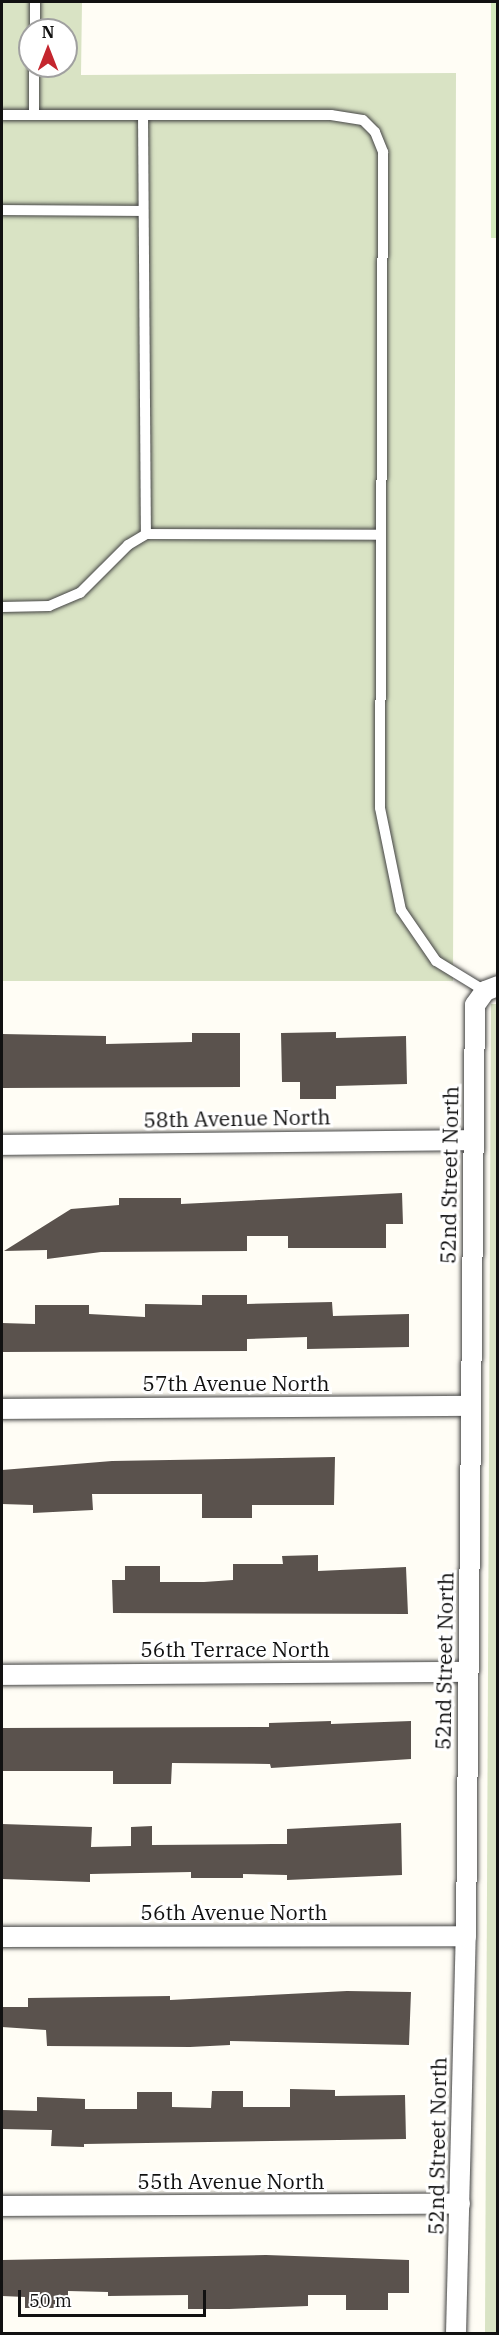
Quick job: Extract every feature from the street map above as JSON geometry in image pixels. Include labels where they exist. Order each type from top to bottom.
[{"type":"street","name":"52nd Street North","points":[[456,2334],[466,1936],[475,1005],[491,989]]},
{"type":"street","name":"58th Avenue North","points":[[2,1145],[474,1140]]},
{"type":"street","name":"57th Avenue North","points":[[2,1409],[471,1406]]},
{"type":"street","name":"56th Terrace North","points":[[2,1675],[468,1672]]},
{"type":"street","name":"56th Avenue North","points":[[2,1937],[466,1936]]},
{"type":"street","name":"55th Avenue North","points":[[2,2206],[460,2204]]},
{"type":"lane","points":[[35,2],[35,18]]},
{"type":"lane","points":[[34,78],[34,115]]},
{"type":"lane","points":[[143,114],[146,534]]},
{"type":"lane","points":[[2,115],[331,114],[363,120],[375,132],[383,152],[380,808],[390,870],[401,910],[436,961],[491,989]]},
{"type":"lane","points":[[2,210],[143,211]]},
{"type":"lane","points":[[2,607],[49,606],[80,593],[128,545],[146,534],[381,535]]},
{"type":"green space","points":[[2,2],[82,2],[81,75],[456,73],[453,981],[2,981]]},
{"type":"green space","points":[[491,2],[498,2],[498,238],[491,238]]},
{"type":"green space","points":[[491,1004],[498,1004],[497,2334],[485,2333]]},
{"type":"building","points":[[336,1032],[336,1038],[406,1036],[407,1084],[336,1086],[336,1099],[300,1099],[300,1082],[282,1082],[281,1033]]},
{"type":"building","points":[[192,1033],[240,1033],[240,1087],[2,1088],[2,1034],[106,1036],[106,1044],[192,1042]]},
{"type":"building","points":[[402,1193],[403,1224],[386,1224],[386,1248],[288,1248],[288,1236],[247,1236],[247,1251],[101,1252],[47,1259],[47,1250],[4,1251],[71,1209],[119,1205],[119,1198],[181,1198],[181,1204]]},
{"type":"building","points":[[202,1295],[247,1295],[247,1304],[332,1302],[333,1316],[409,1314],[409,1347],[307,1349],[307,1337],[247,1339],[247,1351],[2,1352],[2,1323],[35,1324],[35,1305],[89,1305],[89,1314],[145,1317],[145,1304],[202,1305]]},
{"type":"building","points":[[335,1457],[334,1505],[252,1505],[252,1518],[202,1518],[202,1494],[92,1494],[93,1510],[33,1513],[33,1505],[2,1504],[2,1470],[112,1461]]},
{"type":"building","points":[[318,1555],[318,1571],[406,1567],[408,1614],[113,1613],[112,1580],[125,1580],[125,1566],[160,1566],[160,1582],[204,1582],[233,1580],[233,1564],[283,1564],[282,1556]]},
{"type":"building","points":[[331,1721],[331,1724],[411,1721],[411,1759],[271,1768],[270,1764],[172,1763],[171,1784],[113,1784],[113,1771],[2,1771],[2,1728],[269,1727],[269,1723]]},
{"type":"building","points":[[401,1823],[402,1875],[287,1880],[287,1875],[243,1874],[243,1878],[191,1878],[191,1872],[90,1874],[90,1882],[2,1879],[2,1824],[92,1827],[91,1847],[131,1846],[131,1827],[152,1826],[152,1845],[287,1844],[287,1829]]},
{"type":"building","points":[[347,1991],[411,1992],[409,2045],[230,2041],[230,2045],[190,2047],[47,2046],[46,2030],[2,2027],[2,2007],[28,2007],[28,1998],[170,1996],[170,2000]]},
{"type":"building","points":[[290,2089],[335,2090],[335,2096],[405,2095],[406,2139],[84,2144],[84,2147],[51,2146],[52,2130],[2,2129],[2,2110],[37,2111],[37,2097],[85,2099],[85,2109],[137,2109],[137,2092],[172,2092],[172,2107],[211,2108],[212,2091],[243,2091],[243,2107],[290,2107]]},
{"type":"building","points":[[266,2255],[409,2260],[409,2293],[388,2293],[388,2310],[346,2310],[346,2295],[308,2295],[308,2306],[229,2309],[188,2309],[188,2295],[108,2296],[108,2292],[68,2291],[68,2308],[25,2308],[25,2297],[2,2296],[2,2260]]}]
